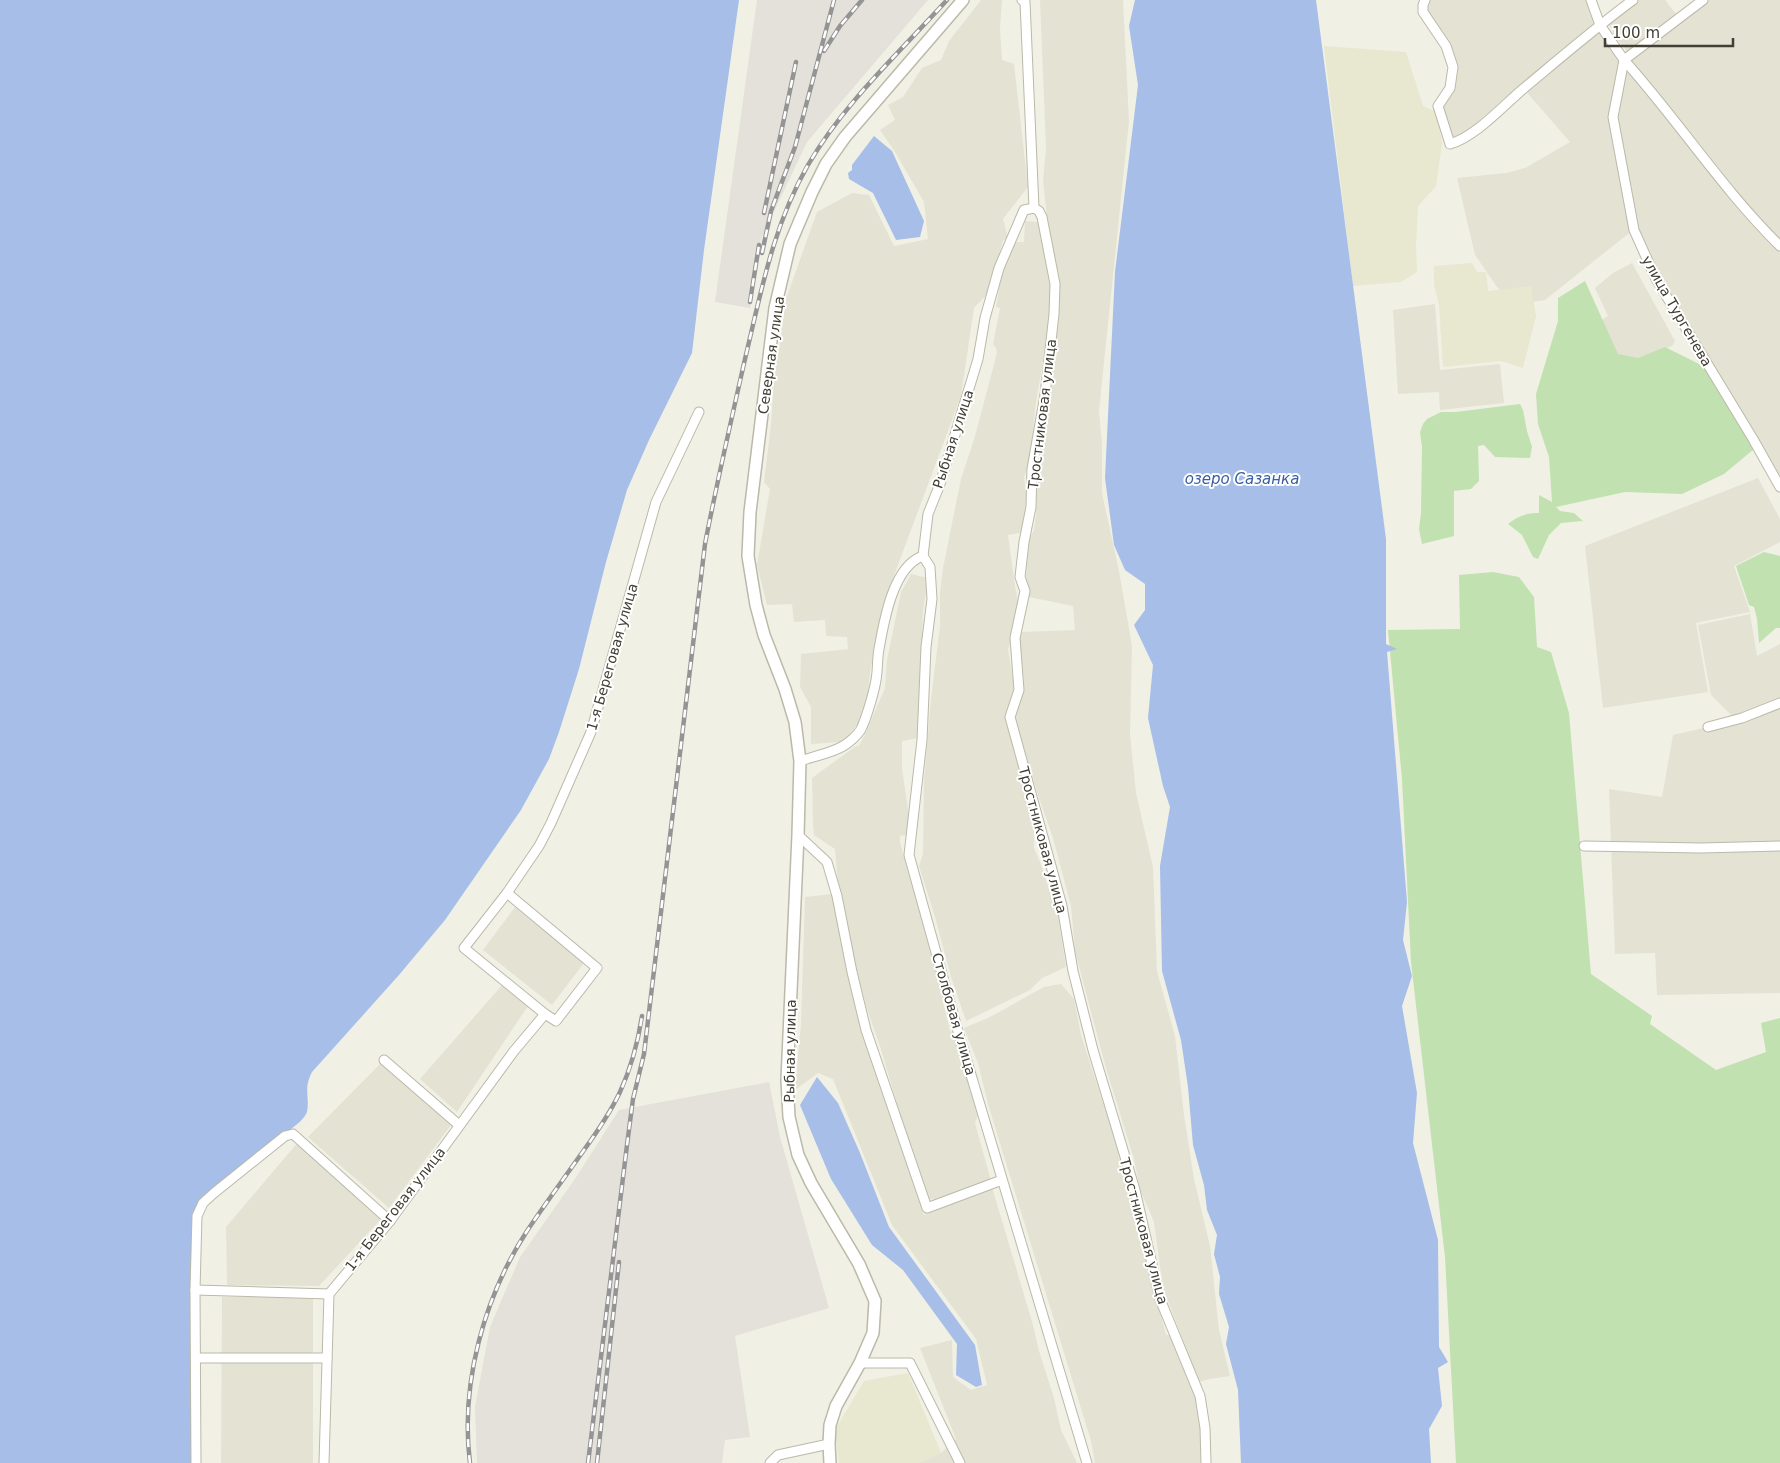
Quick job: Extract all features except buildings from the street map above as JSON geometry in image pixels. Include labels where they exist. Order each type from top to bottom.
[{"type":"street","name":"Северная улица","points":[[800,761],[795,722],[785,689],[764,635],[756,605],[748,556],[750,512],[775,308],[790,244],[826,164],[845,138],[963,0]]},
{"type":"street","points":[[1425,0],[1422,5],[1423,12],[1446,46],[1453,67],[1450,88],[1438,106],[1450,144],[1459,142],[1490,118],[1600,25],[1633,0]]},
{"type":"street","points":[[1591,0],[1600,25],[1624,60],[1654,94],[1720,178],[1780,246]]},
{"type":"street","points":[[1624,60],[1703,0]]},
{"type":"street","points":[[1024,1],[1034,208]]},
{"type":"street","name":"улица Тургенева","points":[[1624,60],[1613,117],[1634,230],[1656,279],[1780,487]]},
{"type":"street","name":"Рыбная улица","points":[[923,556],[928,514],[940,484],[978,359],[985,318],[999,268],[1024,210],[1034,208]]},
{"type":"street","name":"Тростниковая улица","points":[[1034,208],[1042,217],[1055,284],[1045,395],[1032,469],[1031,507],[1020,577],[1025,591],[1015,638],[1019,690],[1010,717],[1062,906],[1072,971],[1093,1050],[1135,1190],[1160,1299],[1200,1396],[1205,1428],[1206,1463]]},
{"type":"street","name":"1-я Береговая улица","points":[[328,1294],[390,1221],[514,1051],[545,1014],[464,948],[507,893],[539,846],[591,732],[656,502],[699,412]]},
{"type":"street","points":[[800,761],[848,743],[862,729],[876,680],[878,651],[891,596],[900,577],[911,563],[923,556]]},
{"type":"street","name":"Столбовая улица","points":[[923,556],[930,567],[932,600],[926,647],[922,740],[909,855],[957,1028],[1087,1463]]},
{"type":"street","points":[[1708,727],[1742,718],[1780,703]]},
{"type":"street","name":"Рыбная улица","points":[[800,761],[787,1080],[789,1117],[798,1155],[811,1183],[859,1264],[875,1301],[873,1333],[860,1363],[836,1406],[830,1425],[828,1444],[830,1463]]},
{"type":"street","points":[[798,835],[827,862],[866,1030],[927,1208],[1002,1180]]},
{"type":"street","points":[[1584,846],[1700,848],[1780,846]]},
{"type":"street","points":[[507,893],[597,968],[556,1021],[545,1014]]},
{"type":"street","points":[[384,1060],[459,1125]]},
{"type":"street","points":[[196,1463],[195,1290],[197,1216],[203,1203],[285,1136],[293,1134],[390,1221]]},
{"type":"street","points":[[195,1290],[328,1294],[328,1358],[324,1463]]},
{"type":"street","points":[[196,1358],[328,1358]]},
{"type":"street","points":[[860,1363],[910,1364],[960,1463]]},
{"type":"street","points":[[770,1463],[778,1456],[828,1444]]},
{"type":"shaded area","points":[[757,0],[928,0],[807,142],[761,239],[750,308],[715,302]]},
{"type":"shaded area","points":[[981,0],[1002,0],[1000,28],[1002,60],[1014,64],[1028,187],[1003,219],[1008,238],[1003,240],[988,293],[974,308],[961,396],[886,597],[870,671],[868,697],[859,721],[850,735],[840,742],[811,744],[811,707],[800,687],[801,654],[848,649],[847,637],[826,636],[825,620],[794,622],[792,604],[767,605],[757,565],[770,489],[764,482],[771,424],[775,365],[786,299],[817,212],[852,193],[869,195],[894,246],[928,239],[924,202],[880,130],[895,120],[888,105],[903,97],[922,68],[941,60],[949,41]]},
{"type":"shaded area","points":[[1040,0],[1123,0],[1129,121],[1099,411],[1102,445],[1102,493],[1119,571],[1132,646],[1130,734],[1136,793],[1153,867],[1157,971],[1175,1036],[1194,1179],[1210,1246],[1219,1330],[1230,1376],[1199,1382],[1163,1288],[1154,1222],[1140,1189],[1134,1159],[1106,1068],[1075,951],[1071,906],[1053,838],[1014,716],[1024,681],[1020,642],[1022,632],[1075,630],[1073,606],[1029,597],[1026,576],[1029,540],[1034,530],[1036,514],[1038,467],[1053,383],[1056,317],[1060,301],[1059,275],[1050,242],[1043,181],[1046,147]]},
{"type":"shaded area","points":[[1425,0],[1591,0],[1624,60],[1703,0],[1780,0],[1780,487],[1656,279],[1633,230],[1545,300],[1519,304],[1497,287],[1475,255],[1457,178],[1506,173],[1525,168],[1570,142],[1524,89],[1450,144],[1438,106],[1450,88],[1453,67],[1423,12]]},
{"type":"shaded area","points":[[1638,0],[1665,0],[1676,14],[1627,51],[1614,35],[1608,22]]},
{"type":"shaded area","points":[[1324,46],[1406,52],[1423,106],[1436,112],[1442,143],[1436,186],[1418,206],[1417,272],[1401,282],[1353,286]]},
{"type":"shaded area","points":[[1025,221],[1039,222],[1050,288],[1050,318],[1035,409],[1030,463],[1024,477],[1026,493],[1025,532],[1008,535],[1019,607],[1008,650],[1015,691],[1011,737],[1034,831],[1034,848],[1058,916],[1066,967],[1042,978],[1030,990],[966,1021],[952,980],[919,866],[923,854],[924,781],[940,626],[940,593],[943,568],[961,479],[975,436],[996,357],[997,350],[993,344],[1000,308],[996,307],[1002,273],[1014,242],[1024,242]]},
{"type":"shaded area","points":[[1472,263],[1477,272],[1486,272],[1488,291],[1531,286],[1536,316],[1523,368],[1501,361],[1443,367],[1439,305],[1434,286],[1434,266]]},
{"type":"shaded area","points":[[1632,263],[1675,341],[1672,346],[1622,364],[1602,320],[1608,316],[1595,288],[1613,273]]},
{"type":"shaded area","points":[[1435,304],[1440,370],[1500,364],[1504,403],[1440,410],[1439,392],[1398,394],[1393,310]]},
{"type":"shaded area","points":[[1758,478],[1780,519],[1780,542],[1734,566],[1750,612],[1696,623],[1708,692],[1603,708],[1585,546]]},
{"type":"shaded area","points":[[911,574],[928,578],[923,612],[918,738],[902,741],[902,768],[910,824],[907,835],[900,836],[900,842],[921,911],[950,1031],[955,1035],[978,1115],[975,1123],[991,1181],[941,1200],[928,1199],[866,1006],[842,908],[835,849],[814,835],[813,826],[812,778],[856,746],[859,746],[867,730],[885,688],[887,660],[901,592]]},
{"type":"shaded area","points":[[1750,614],[1757,656],[1780,644],[1780,993],[1657,995],[1655,953],[1615,954],[1609,789],[1662,797],[1673,735],[1735,719],[1711,695],[1698,625]]},
{"type":"shaded area","points":[[832,894],[835,899],[851,991],[924,1215],[992,1187],[1054,1398],[1061,1430],[1077,1463],[918,1463],[941,1453],[956,1439],[920,1348],[952,1340],[953,1377],[971,1390],[987,1385],[976,1339],[892,1225],[833,1079],[818,1073],[795,1090],[801,1023],[805,897]]},
{"type":"shaded area","points":[[515,907],[584,963],[552,1005],[483,950]]},
{"type":"shaded area","points":[[503,984],[528,1006],[457,1112],[420,1079]]},
{"type":"shaded area","points":[[1061,984],[1074,999],[1081,1035],[1115,1140],[1166,1335],[1170,1335],[1196,1393],[1202,1430],[1203,1463],[1095,1463],[1091,1441],[988,1104],[978,1063],[964,1028],[990,1017],[1044,987]]},
{"type":"shaded area","points":[[381,1063],[451,1125],[389,1208],[308,1137]]},
{"type":"shaded area","points":[[769,1082],[780,1137],[829,1308],[735,1336],[750,1437],[725,1440],[722,1463],[477,1463],[475,1407],[490,1327],[520,1257],[575,1179],[619,1110]]},
{"type":"shaded area","points":[[299,1141],[384,1216],[319,1286],[227,1285],[226,1227]]},
{"type":"shaded area","points":[[222,1297],[313,1297],[313,1463],[221,1463]]},
{"type":"shaded area","points":[[908,1373],[941,1453],[918,1463],[839,1463],[835,1430],[864,1381]]},
{"type":"green space","points":[[1585,281],[1618,354],[1638,358],[1665,347],[1703,366],[1754,449],[1724,474],[1682,494],[1625,492],[1556,507],[1560,511],[1574,513],[1584,522],[1561,523],[1549,535],[1538,559],[1533,557],[1522,535],[1508,524],[1522,516],[1539,513],[1539,495],[1552,502],[1549,457],[1538,424],[1536,394],[1558,321],[1558,298]]},
{"type":"green space","points":[[1520,404],[1532,447],[1530,458],[1495,457],[1484,445],[1478,446],[1479,481],[1471,489],[1454,491],[1454,536],[1422,544],[1419,529],[1422,447],[1420,432],[1423,424],[1427,419],[1441,412],[1456,412]]},
{"type":"green space","points":[[1764,552],[1780,556],[1780,628],[1776,628],[1759,643],[1754,607],[1749,605],[1736,566]]},
{"type":"green space","points":[[1493,572],[1519,577],[1534,597],[1537,647],[1551,652],[1569,713],[1591,974],[1652,1016],[1650,1024],[1716,1070],[1766,1052],[1761,1023],[1780,1018],[1780,1463],[1456,1463],[1445,1257],[1411,962],[1402,779],[1388,630],[1460,629],[1459,575]]},
{"type":"water","points":[[0,0],[739,0],[704,250],[692,353],[649,440],[627,490],[606,562],[579,669],[549,759],[521,810],[445,920],[399,975],[312,1072],[307,1088],[308,1107],[304,1118],[241,1169],[199,1208],[193,1463],[0,1463]]},
{"type":"water","name":"озеро Сазанка","points":[[1135,0],[1316,0],[1386,539],[1386,644],[1397,649],[1387,652],[1407,902],[1403,940],[1412,976],[1402,1006],[1417,1093],[1413,1143],[1438,1240],[1439,1347],[1448,1362],[1438,1368],[1442,1406],[1429,1429],[1431,1463],[1241,1463],[1238,1390],[1226,1344],[1229,1327],[1219,1294],[1220,1277],[1214,1254],[1217,1235],[1207,1210],[1204,1185],[1193,1145],[1188,1087],[1181,1040],[1162,971],[1160,866],[1170,807],[1163,786],[1148,718],[1153,665],[1134,625],[1145,610],[1145,584],[1125,570],[1114,545],[1105,478],[1115,272],[1138,85],[1129,26]]},
{"type":"water","points":[[874,136],[892,151],[924,221],[920,237],[896,240],[873,193],[849,179],[848,173],[852,170],[852,165]]},
{"type":"water","points":[[817,1077],[838,1103],[889,1227],[975,1345],[982,1385],[976,1387],[956,1375],[957,1344],[903,1270],[872,1245],[831,1179],[800,1105]]},
{"type":"railway","points":[[762,253],[771,211],[795,147],[834,0]]},
{"type":"railway","points":[[824,51],[840,26],[862,0]]},
{"type":"railway","points":[[588,1463],[633,1099],[644,1054],[705,544],[729,428],[763,284],[769,260],[786,212],[796,188],[822,142],[873,79],[947,0]]},
{"type":"railway","points":[[764,213],[796,62]]},
{"type":"railway","points":[[750,302],[759,245]]},
{"type":"railway","points":[[470,1463],[468,1433],[472,1372],[487,1313],[512,1257],[527,1231],[594,1136],[616,1100],[631,1064],[642,1016]]},
{"type":"railway","points":[[597,1463],[619,1262]]}]
